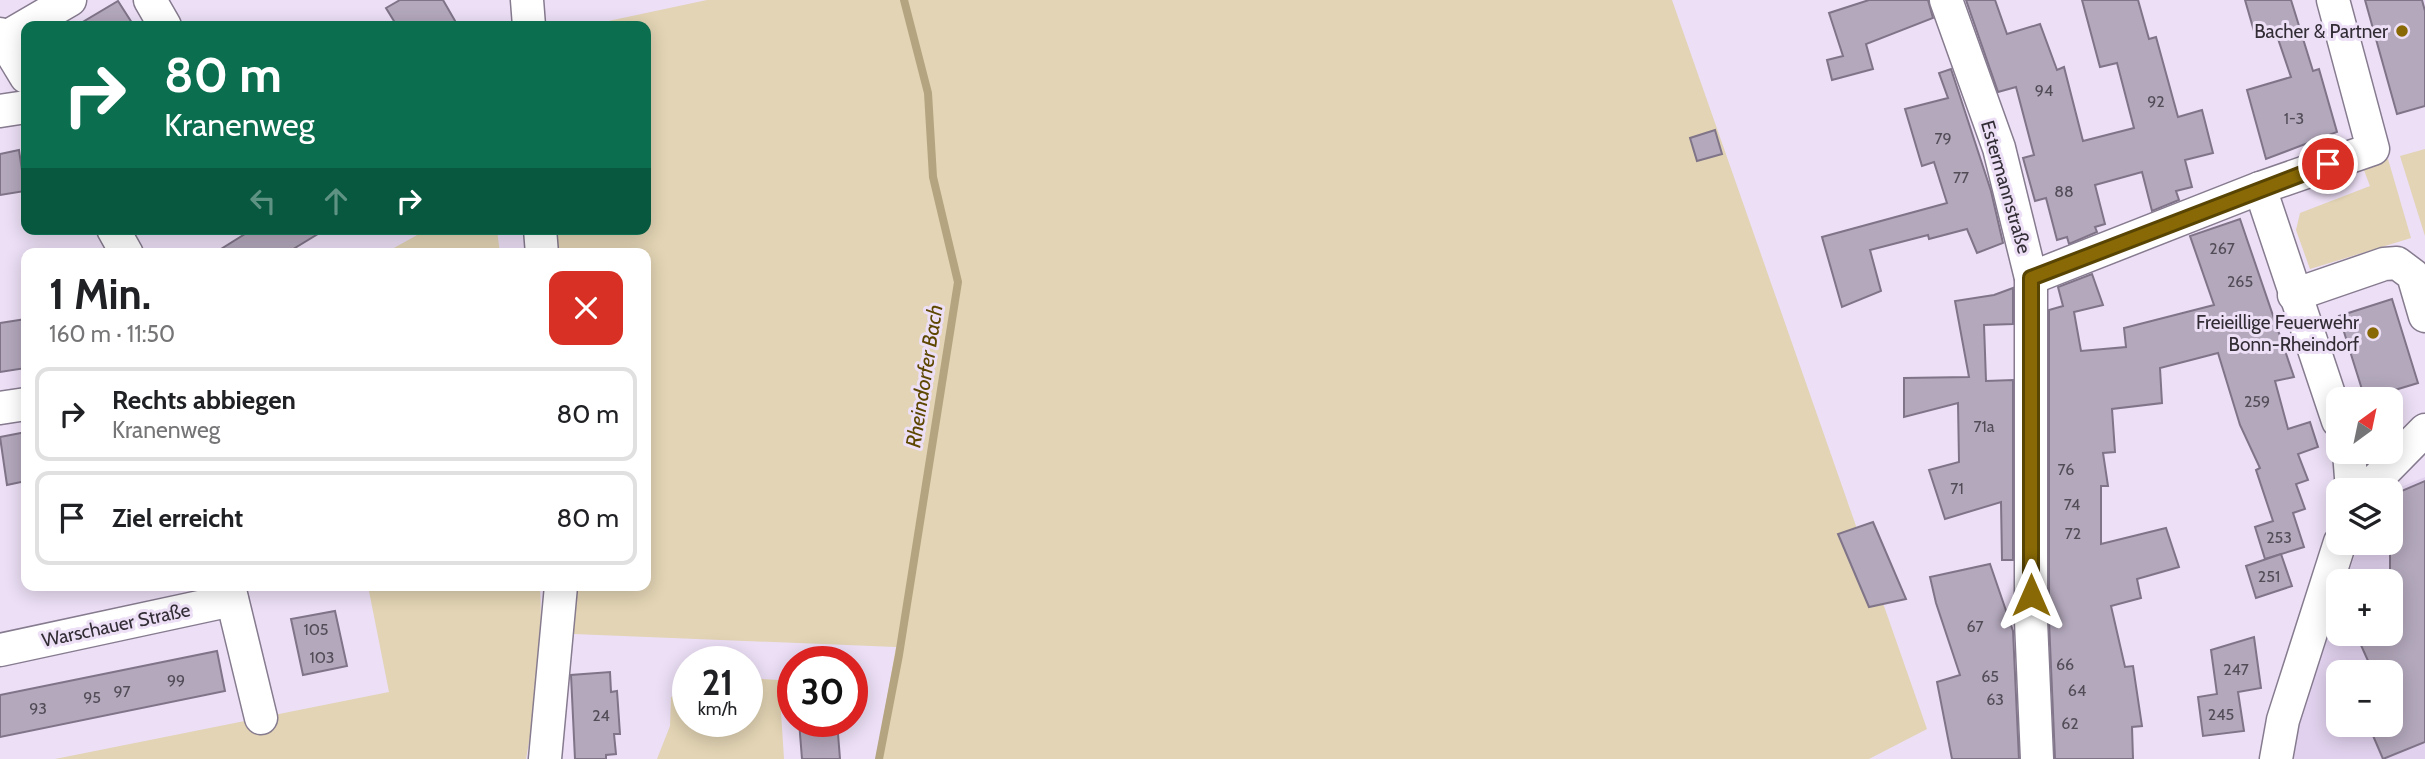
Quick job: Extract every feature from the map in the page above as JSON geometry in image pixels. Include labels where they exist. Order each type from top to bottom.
[{"type":"street","points":[[30,21],[70,0]]},
{"type":"street","points":[[150,0],[162,21]]},
{"type":"street","points":[[527,0],[528,21]]},
{"type":"street","name":"Estermannstraße","points":[[1946,0],[1999,148],[2031,278],[2031,621],[2037,759]]},
{"type":"street","points":[[2031,278],[2260,188],[2374,149],[2333,0]]},
{"type":"street","points":[[21,26],[1,36],[21,69]]},
{"type":"street","points":[[0,111],[21,108]]},
{"type":"street","points":[[2260,188],[2326,387]]},
{"type":"street","points":[[2294,295],[2384,264],[2397,263],[2413,275],[2425,316]]},
{"type":"street","points":[[0,408],[21,405]]},
{"type":"street","points":[[2378,478],[2425,430]]},
{"type":"street","points":[[2276,759],[2283,720],[2336,555]]},
{"type":"street","points":[[545,759],[561,591]]},
{"type":"street","name":"Warschauer Straße","points":[[0,650],[231,593],[261,718]]},
{"type":"shaded area","points":[[707,0],[1672,0],[1927,729],[1869,759],[876,759],[896,647],[574,634],[571,591],[651,591],[651,248],[545,248],[544,235],[651,235],[651,21],[608,21]]},
{"type":"shaded area","points":[[2425,149],[2425,236],[2400,156]]},
{"type":"shaded area","points":[[2388,159],[2411,238],[2310,269],[2296,230],[2300,213],[2370,186],[2362,165]]},
{"type":"shaded area","points":[[417,235],[498,235],[499,248],[394,248]]},
{"type":"shaded area","points":[[2425,477],[2425,759],[2294,759],[2297,727],[2326,641],[2326,646],[2403,646],[2403,569],[2350,569],[2355,555],[2403,555],[2403,486]]},
{"type":"shaded area","points":[[369,591],[540,591],[538,673],[526,759],[55,759],[389,692]]},
{"type":"shaded area","points":[[763,679],[777,680],[777,737],[783,737],[784,759],[657,759],[670,726],[671,697],[672,737],[763,737]]},
{"type":"building","points":[[400,0],[443,0],[455,21],[394,21],[386,8]]},
{"type":"building","points":[[1869,0],[1928,0],[1933,18],[1866,44],[1873,69],[1832,80],[1827,60],[1843,56],[1829,13]]},
{"type":"building","points":[[1966,0],[1995,0],[2007,34],[2040,24],[2057,70],[2064,67],[2083,141],[2134,128],[2117,63],[2100,67],[2082,0],[2138,0],[2149,39],[2156,37],[2178,117],[2202,110],[2213,153],[2185,160],[2192,187],[2176,191],[2179,200],[2152,211],[2142,172],[2095,185],[2105,224],[2095,227],[2097,232],[2069,244],[2067,237],[2057,240],[2046,198],[2035,201],[2023,158],[2034,155],[2016,87],[1998,92]]},
{"type":"building","points":[[2245,0],[2291,0],[2313,71],[2319,69],[2337,132],[2266,159],[2247,90],[2291,77],[2276,33],[2256,38]]},
{"type":"building","points":[[2365,0],[2422,0],[2425,11],[2425,106],[2397,114]]},
{"type":"building","points":[[118,1],[131,21],[84,21]]},
{"type":"building","points":[[1951,69],[1991,191],[2003,243],[1977,253],[1967,229],[1929,239],[1928,235],[1870,250],[1881,291],[1842,307],[1822,237],[1947,203],[1934,162],[1922,166],[1905,109],[1948,98],[1939,73]]},
{"type":"building","points":[[1715,130],[1722,154],[1697,161],[1690,138]]},
{"type":"building","points":[[19,150],[21,192],[0,195],[0,154]]},
{"type":"building","points":[[2240,219],[2294,377],[2275,381],[2288,429],[2310,422],[2318,447],[2298,454],[2308,480],[2296,484],[2305,509],[2293,513],[2304,547],[2265,559],[2255,527],[2273,521],[2256,470],[2260,468],[2240,425],[2218,353],[2160,368],[2162,403],[2112,409],[2115,452],[2103,453],[2108,486],[2101,486],[2101,544],[2166,528],[2179,567],[2137,579],[2141,598],[2111,606],[2125,667],[2133,666],[2142,726],[2132,727],[2133,759],[2055,759],[2049,621],[2049,310],[2063,306],[2058,287],[2092,274],[2103,305],[2074,312],[2081,351],[2126,347],[2124,328],[2214,305],[2190,236]]},
{"type":"building","points":[[243,235],[316,235],[295,248],[223,248]]},
{"type":"building","points":[[2013,288],[2013,324],[1984,325],[1986,381],[2013,380],[2013,560],[2002,560],[2001,502],[1945,519],[1929,470],[1959,462],[1958,403],[1904,417],[1904,378],[1969,377],[1955,301],[1994,295]]},
{"type":"building","name":"Freieillige Feuerwehr Bonn-Rheindorf","points":[[2392,299],[2418,383],[2403,388],[2361,387],[2339,316]]},
{"type":"building","points":[[21,320],[21,369],[0,372],[0,323]]},
{"type":"building","points":[[21,433],[21,482],[7,485],[0,437]]},
{"type":"building","points":[[2425,481],[2425,742],[2383,759],[2374,737],[2403,737],[2403,660],[2368,660],[2361,646],[2403,646],[2403,569],[2390,569],[2390,555],[2403,555],[2403,490]]},
{"type":"building","points":[[1873,522],[1906,599],[1869,607],[1838,534]]},
{"type":"building","points":[[2281,554],[2292,586],[2256,598],[2246,566]]},
{"type":"building","points":[[1990,564],[2013,631],[2019,759],[1952,759],[1937,682],[1960,675],[1930,577]]},
{"type":"building","points":[[335,611],[347,666],[303,675],[291,619]]},
{"type":"building","points":[[2254,637],[2261,688],[2238,692],[2244,731],[2203,736],[2198,697],[2217,694],[2211,650]]},
{"type":"building","points":[[217,651],[225,691],[0,737],[0,695]]},
{"type":"building","points":[[610,672],[611,692],[617,691],[620,734],[614,734],[616,754],[606,755],[606,759],[575,759],[571,675]]},
{"type":"building","points":[[800,737],[838,737],[840,759],[802,759]]},
{"type":"waterway","name":"Rheindorfer Bach","points":[[879,759],[899,655],[958,282],[933,177],[928,93],[904,0]]},
{"type":"place","name":"Bacher & Partner","points":[[2402,31]]},
{"type":"place","name":"Freieillige Feuerwehr Bonn-Rheindorf","points":[[2373,333]]},
{"type":"route","points":[[2031,595],[2031,278],[2328,164]]}]
